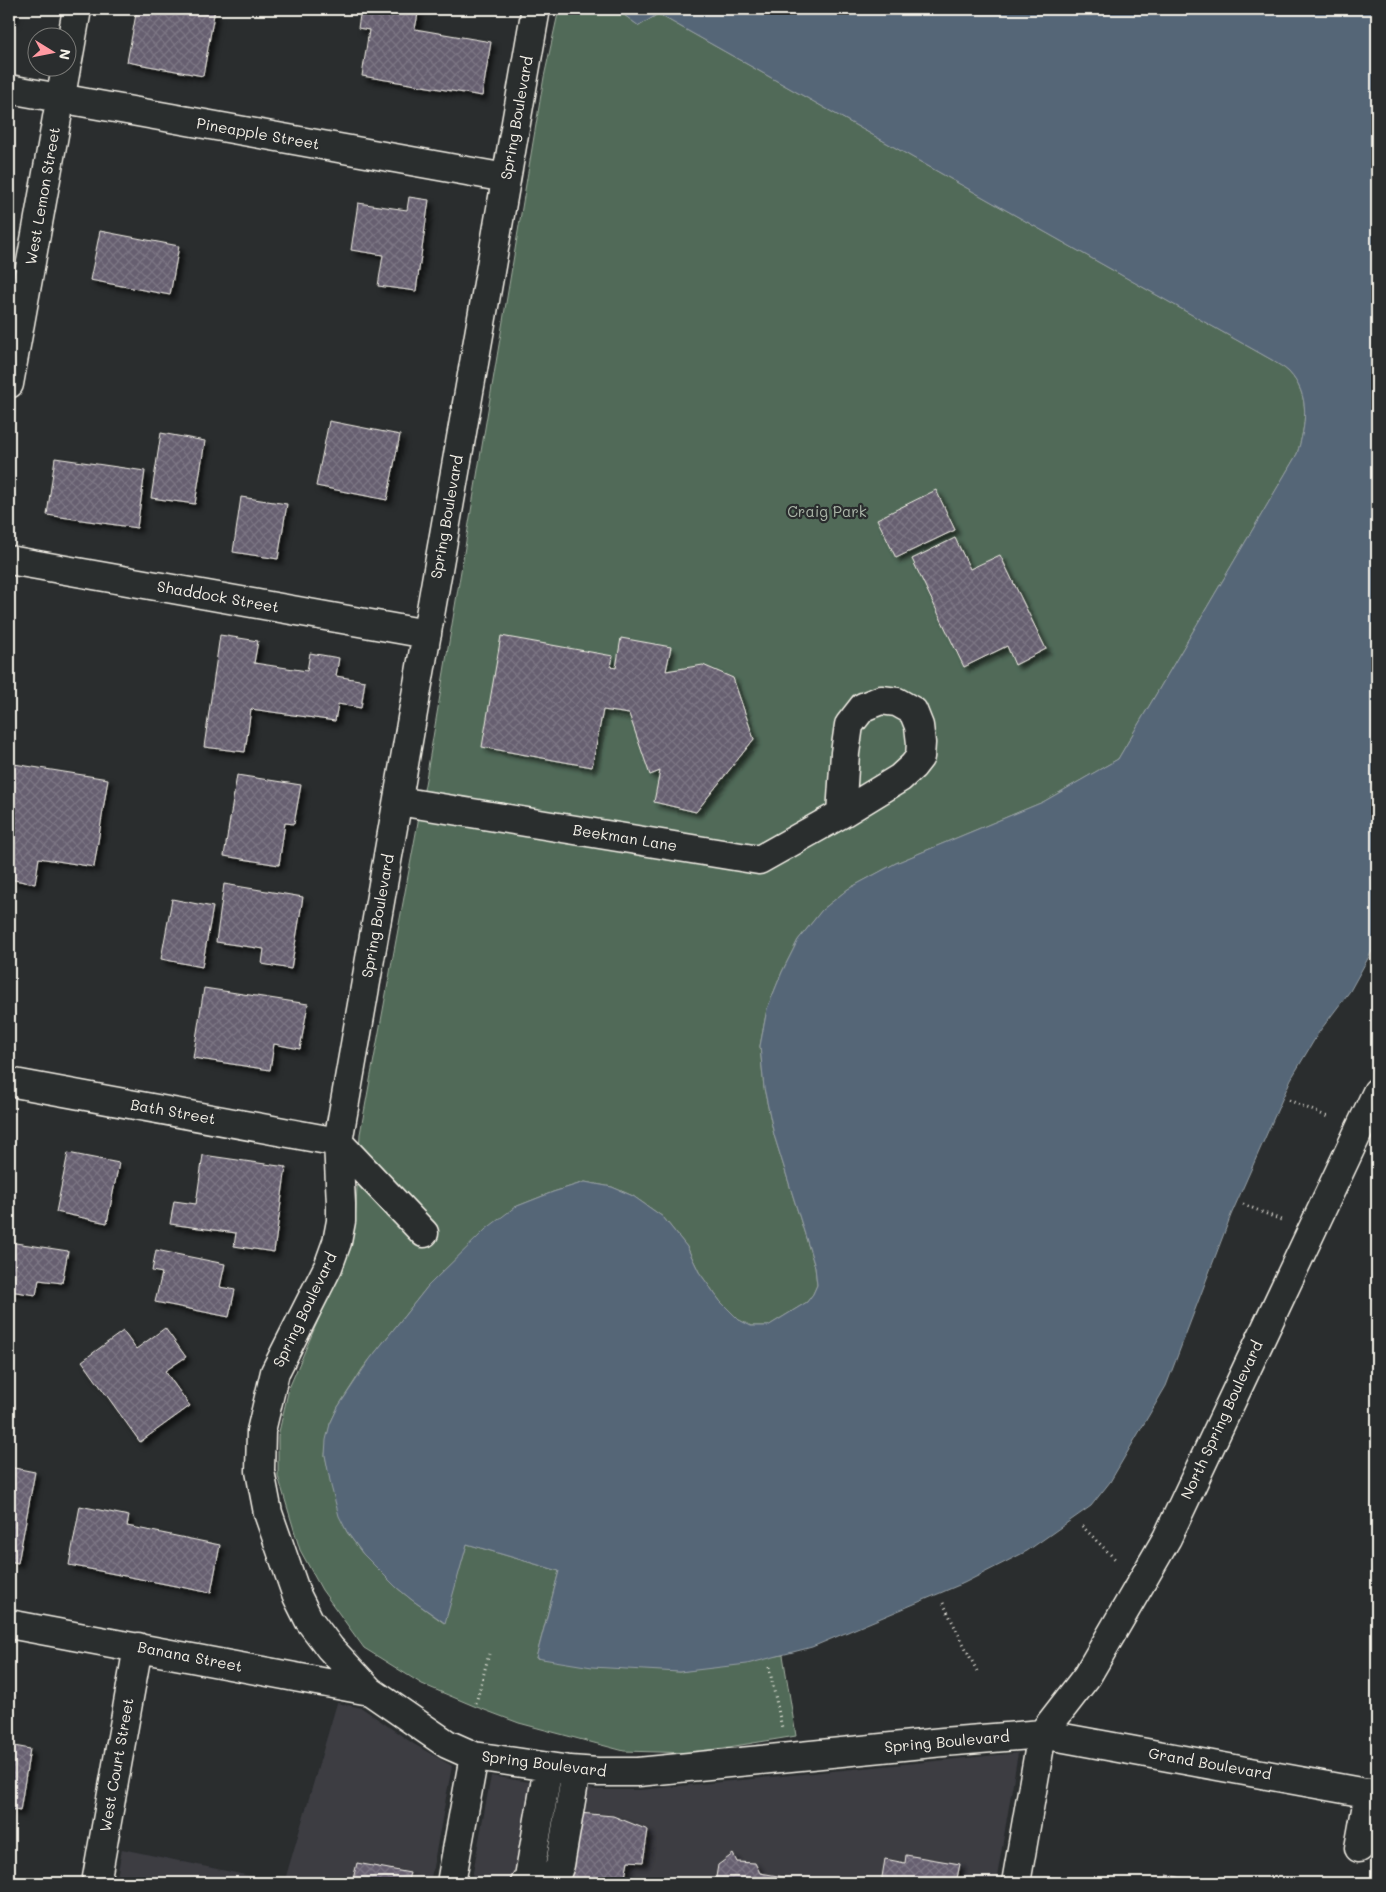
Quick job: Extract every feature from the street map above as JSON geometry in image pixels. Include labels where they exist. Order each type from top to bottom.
[{"type":"street","points":[[74,28],[77,9]]},
{"type":"street","name":"Spring Boulevard","points":[[534,9],[535,14],[338,1142],[341,1221],[337,1242],[328,1267],[275,1372],[261,1431],[260,1471],[271,1522],[297,1596],[309,1620],[330,1648],[370,1691],[447,1744],[474,1756],[576,1770],[638,1772],[914,1744],[1042,1734]]},
{"type":"street","name":"West Lemon Street","points":[[9,384],[14,332],[64,78]]},
{"type":"street","name":"Pineapple Street","points":[[9,89],[506,178]]},
{"type":"street","name":"Shaddock Street","points":[[9,560],[427,634]]},
{"type":"street","name":"Beekman Lane","points":[[398,801],[760,860],[841,814]]},
{"type":"street","name":"Bath Street","points":[[9,1082],[338,1142]]},
{"type":"street","name":"North Spring Boulevard","points":[[1042,1734],[1087,1676],[1166,1538],[1377,1092]]},
{"type":"street","points":[[338,1142],[424,1233]]},
{"type":"street","name":"Banana Street","points":[[9,1624],[370,1691]]},
{"type":"street","name":"West Court Street","points":[[96,1883],[138,1647]]},
{"type":"street","points":[[1016,1883],[1042,1734]]},
{"type":"street","name":"Grand Boulevard","points":[[1042,1734],[1373,1794]]},
{"type":"street","points":[[451,1883],[474,1756]]},
{"type":"street","points":[[524,1883],[529,1877],[548,1767]]},
{"type":"street","points":[[553,1883],[560,1865],[576,1770]]},
{"type":"street","points":[[1359,1848],[1373,1794]]},
{"type":"path","points":[[1289,1100],[1359,1131]]},
{"type":"path","points":[[1243,1204],[1311,1232]]},
{"type":"path","points":[[1082,1526],[1121,1565]]},
{"type":"path","points":[[943,1603],[977,1672]]},
{"type":"path","points":[[476,1703],[489,1654]]},
{"type":"path","points":[[769,1667],[783,1734]]},
{"type":"shaded area","points":[[337,1703],[362,1708],[412,1743],[452,1766],[430,1883],[284,1883]]},
{"type":"shaded area","points":[[1018,1753],[996,1883],[471,1883],[491,1776],[569,1788],[639,1790]]},
{"type":"shaded area","points":[[122,1849],[284,1883],[116,1883]]},
{"type":"green space","name":"Craig Park","points":[[559,9],[616,9],[639,26],[658,14],[1272,360],[1287,370],[1296,381],[1304,401],[1305,411],[1303,432],[1297,454],[1118,759],[1043,802],[896,863],[848,889],[822,910],[798,940],[767,1009],[760,1046],[764,1088],[774,1135],[815,1267],[817,1285],[807,1302],[768,1326],[751,1326],[739,1320],[720,1301],[699,1272],[687,1247],[663,1217],[633,1196],[612,1187],[585,1182],[515,1207],[463,1252],[428,1286],[363,1368],[338,1407],[330,1424],[325,1455],[337,1507],[347,1532],[363,1554],[396,1587],[444,1623],[467,1544],[559,1571],[536,1658],[679,1672],[783,1655],[796,1736],[692,1753],[624,1751],[519,1723],[422,1684],[364,1648],[322,1590],[300,1550],[278,1476],[278,1436],[289,1388],[331,1290],[355,1223],[360,1134],[426,779],[544,77]]},
{"type":"water","points":[[616,9],[1377,9],[1377,942],[1350,991],[1319,1032],[1291,1079],[1231,1215],[1166,1386],[1110,1482],[1091,1506],[1027,1551],[964,1583],[812,1647],[747,1664],[679,1672],[592,1667],[536,1658],[559,1571],[467,1544],[445,1623],[412,1600],[363,1554],[347,1532],[339,1516],[325,1455],[330,1424],[338,1407],[370,1359],[428,1286],[486,1229],[515,1207],[585,1182],[612,1187],[633,1196],[663,1217],[687,1247],[699,1272],[720,1301],[739,1320],[751,1326],[768,1326],[807,1302],[817,1285],[815,1267],[774,1135],[764,1088],[760,1046],[767,1009],[798,940],[822,910],[848,889],[896,863],[1043,802],[1118,759],[1297,454],[1303,432],[1305,411],[1301,391],[1296,381],[1287,370],[1272,360],[658,14],[639,26]]},
{"type":"building","points":[[9,9],[14,9],[12,20],[9,19]]},
{"type":"building","points":[[137,9],[215,9],[203,76],[127,62]]},
{"type":"building","points":[[361,9],[419,9],[415,29],[491,42],[482,96],[362,76],[369,30],[358,28]]},
{"type":"building","points":[[409,197],[429,200],[416,291],[378,286],[383,255],[351,250],[358,203],[407,210]]},
{"type":"building","points":[[100,231],[179,246],[170,295],[90,280]]},
{"type":"building","points":[[329,421],[400,435],[387,500],[316,486]]},
{"type":"building","points":[[161,433],[205,441],[195,504],[151,498]]},
{"type":"building","points":[[55,458],[145,471],[137,528],[47,515]]},
{"type":"building","points":[[936,490],[955,530],[896,558],[877,519]]},
{"type":"building","points":[[241,497],[287,504],[278,559],[233,552]]},
{"type":"building","points":[[955,538],[970,569],[1000,555],[1046,649],[1015,665],[1007,646],[964,667],[912,559]]},
{"type":"building","points":[[220,635],[258,641],[254,663],[307,671],[310,653],[339,658],[336,676],[365,681],[361,708],[338,704],[335,721],[251,709],[245,752],[204,747]]},
{"type":"building","points":[[501,636],[613,656],[611,667],[616,668],[621,638],[671,647],[666,671],[703,665],[733,678],[754,739],[696,812],[654,802],[660,771],[650,775],[629,714],[603,710],[592,767],[482,747]]},
{"type":"building","points":[[14,764],[108,779],[94,867],[39,858],[35,884],[9,879],[9,795]]},
{"type":"building","points":[[237,775],[301,785],[294,824],[285,823],[279,865],[224,856]]},
{"type":"building","points":[[224,884],[303,897],[291,969],[262,964],[264,949],[216,942]]},
{"type":"building","points":[[172,899],[213,907],[202,967],[161,959]]},
{"type":"building","points":[[204,988],[308,1004],[300,1049],[274,1044],[270,1070],[193,1058]]},
{"type":"building","points":[[68,1153],[119,1163],[107,1223],[56,1212]]},
{"type":"building","points":[[203,1155],[286,1167],[274,1252],[234,1246],[236,1233],[170,1224],[174,1201],[196,1204]]},
{"type":"building","points":[[9,1242],[68,1251],[62,1283],[39,1280],[36,1295],[9,1291]]},
{"type":"building","points":[[156,1250],[225,1264],[220,1287],[235,1290],[229,1317],[155,1302],[162,1273],[152,1271]]},
{"type":"building","points":[[165,1328],[186,1357],[165,1371],[190,1406],[140,1442],[82,1361],[123,1331],[136,1349]]},
{"type":"building","points":[[9,1467],[35,1472],[18,1563],[9,1561]]},
{"type":"building","points":[[80,1506],[129,1516],[127,1526],[220,1545],[211,1593],[69,1565]]},
{"type":"building","points":[[9,1745],[30,1749],[20,1811],[9,1809]]},
{"type":"building","points":[[556,1811],[613,1816],[648,1830],[643,1862],[628,1861],[624,1883],[556,1883]]},
{"type":"building","points":[[733,1854],[737,1862],[755,1863],[760,1873],[784,1877],[783,1883],[715,1883],[718,1865]]},
{"type":"building","points":[[906,1855],[960,1864],[956,1883],[881,1883],[885,1859],[905,1863]]},
{"type":"building","points":[[357,1863],[410,1873],[407,1883],[352,1883]]},
{"type":"building","points":[[1167,1875],[1198,1881],[1199,1877],[1235,1883],[1165,1883]]}]
